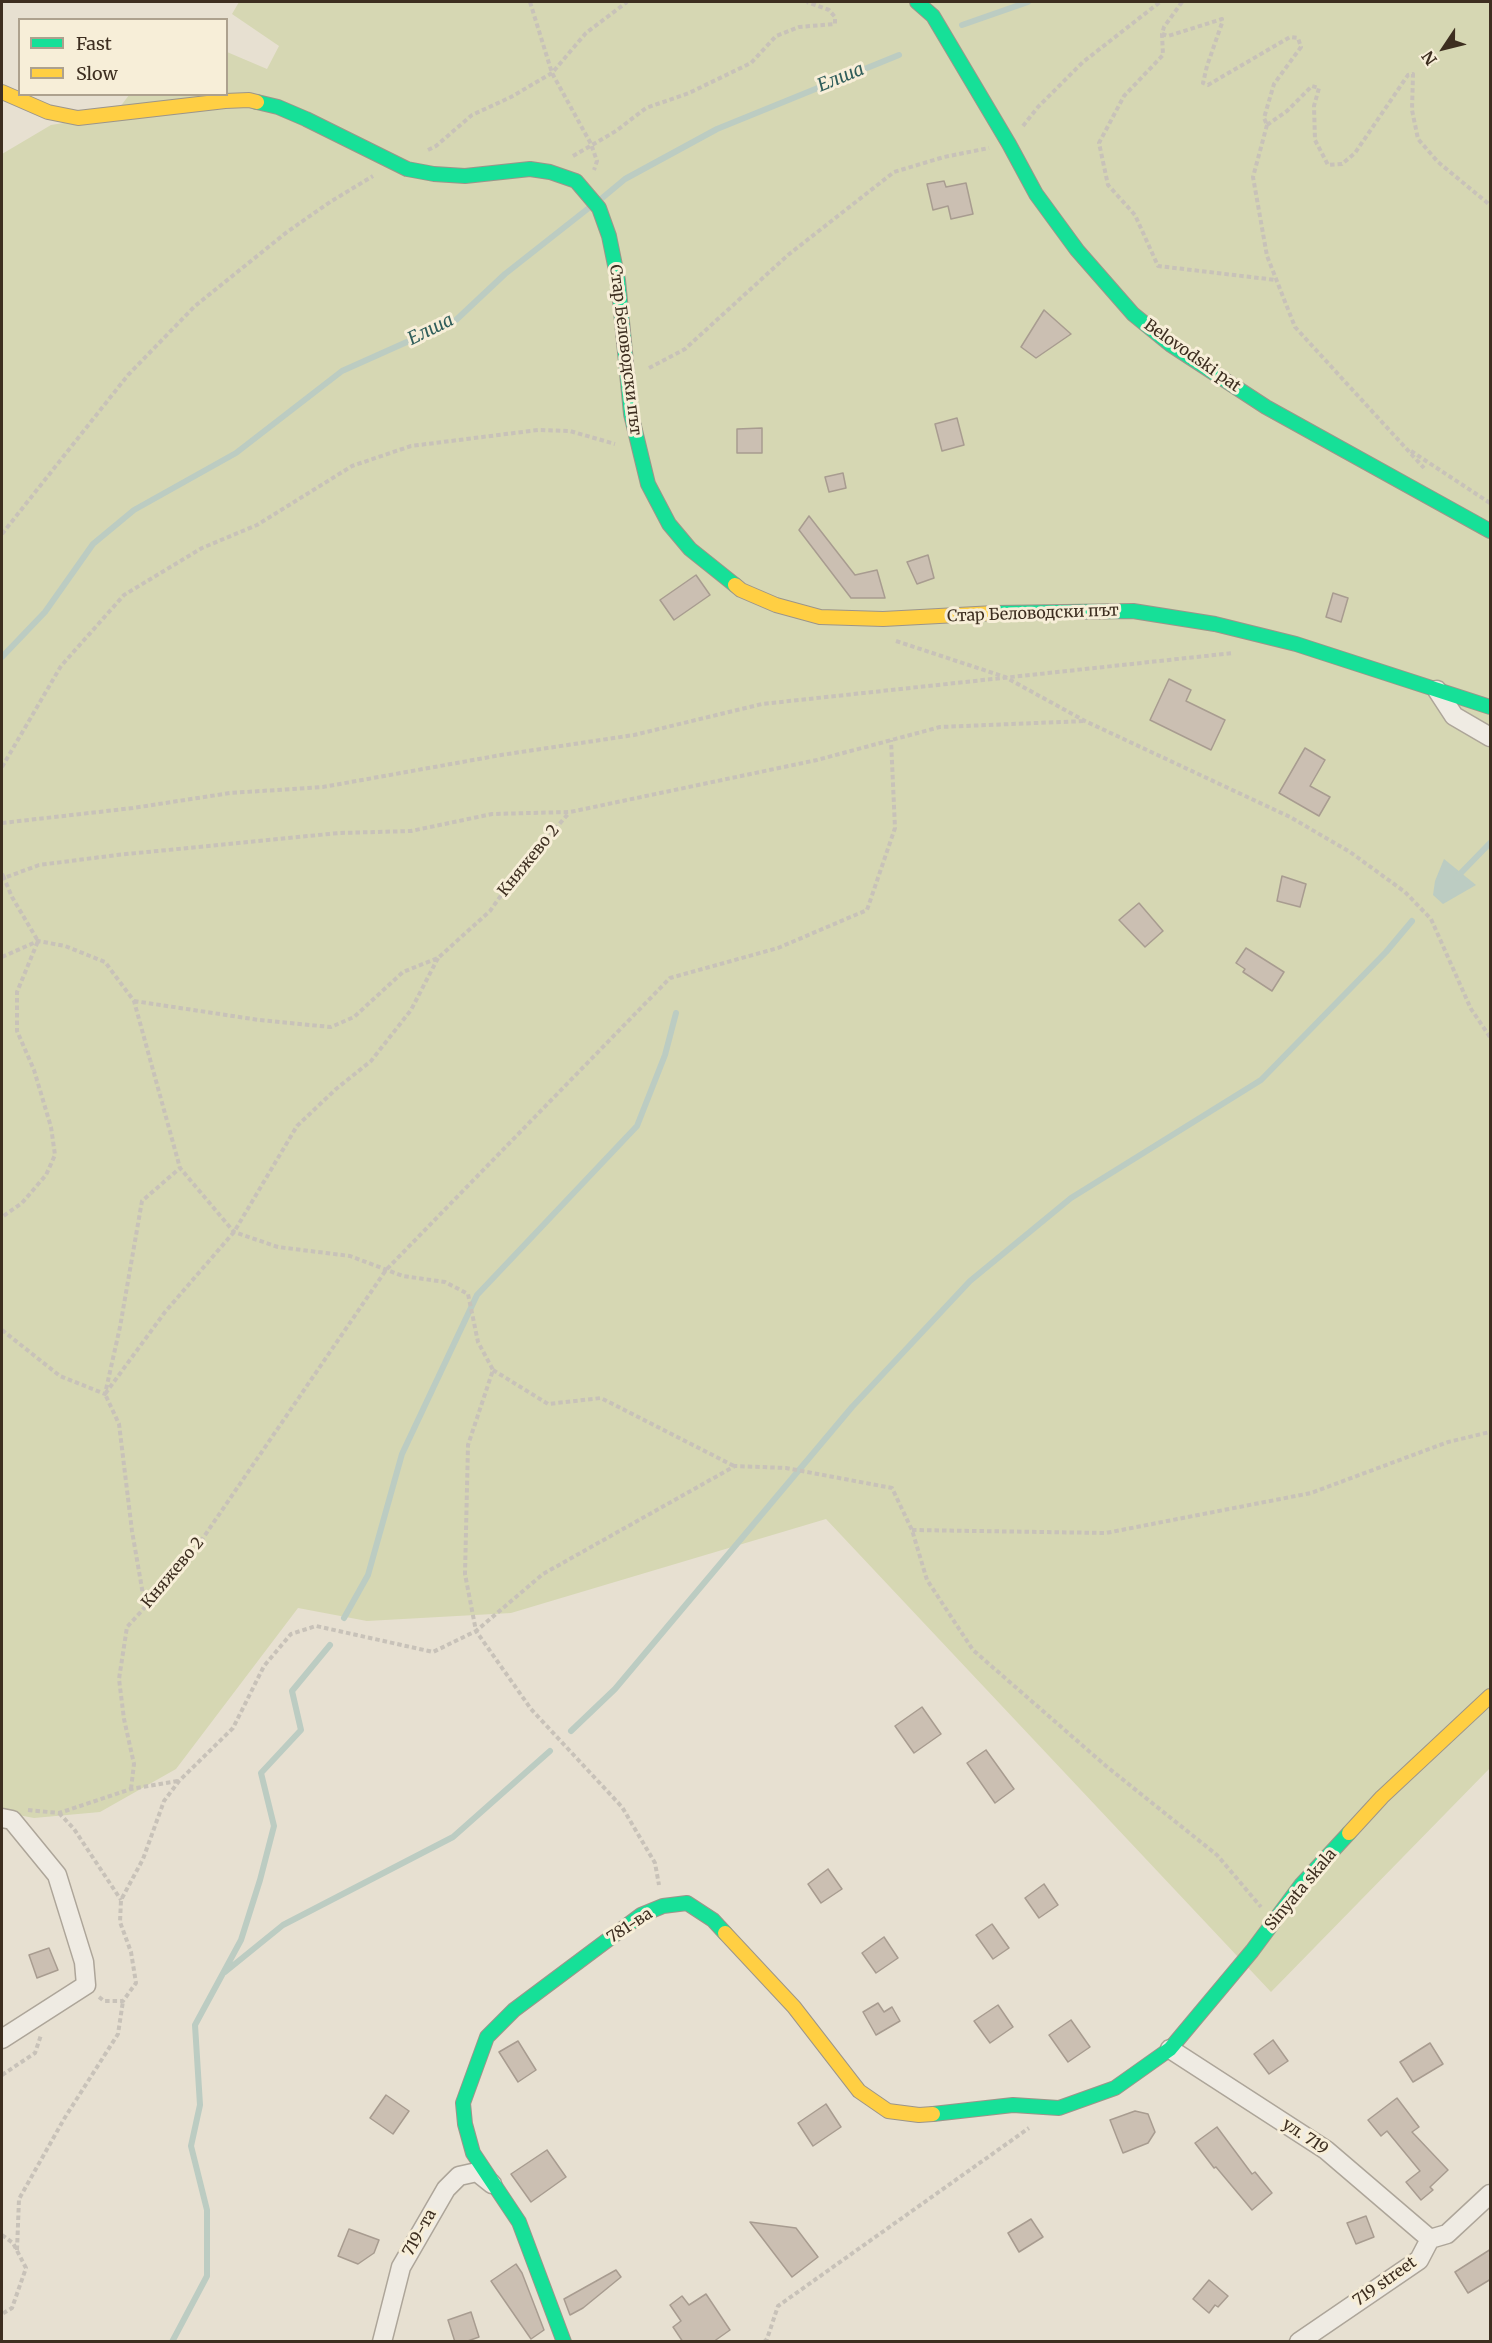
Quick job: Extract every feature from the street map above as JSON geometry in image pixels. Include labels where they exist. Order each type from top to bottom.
[{"type":"street","name":"Belovodski pat","points":[[917,2],[933,16],[1010,144],[1036,194],[1077,250],[1133,314],[1171,345],[1266,407],[1491,531]]},
{"type":"street","name":"Стар Беловодски път","points":[[2,92],[48,112],[78,118],[249,100],[278,107],[306,118],[393,164],[434,174],[465,176],[530,170],[546,171],[576,181],[599,208],[609,236],[618,280],[631,414],[648,484],[669,524],[690,549],[741,590],[776,605],[820,617],[884,619],[1040,611],[1133,611],[1215,624],[1296,644],[1491,707]]},
{"type":"street","points":[[1437,690],[1454,716],[1491,737]]},
{"type":"street","name":"Sinyata skala","points":[[1115,2088],[1170,2049],[1301,1885],[1382,1797],[1491,1696]]},
{"type":"street","points":[[2,2039],[86,1984],[84,1962],[57,1875],[11,1816]]},
{"type":"street","name":"781-ва","points":[[564,2342],[519,2222],[473,2153],[465,2124],[463,2103],[487,2037],[514,2010],[641,1915],[663,1906],[687,1904],[713,1920],[794,2007],[859,2091],[888,2111],[918,2115],[1013,2105],[1059,2108],[1115,2088]]},
{"type":"street","name":"ул. 719","points":[[1170,2049],[1326,2150],[1430,2239]]},
{"type":"street","name":"719-та","points":[[382,2342],[401,2267],[429,2214],[446,2189],[459,2176],[477,2172],[499,2190]]},
{"type":"street","name":"719 street","points":[[1299,2342],[1419,2260],[1430,2239],[1447,2234],[1491,2194]]},
{"type":"path","points":[[530,2],[552,73],[591,144],[597,161],[589,194]]},
{"type":"path","points":[[426,151],[436,147],[472,115],[511,97],[552,73],[586,33],[627,2]]},
{"type":"path","points":[[546,171],[616,131],[646,108],[690,93],[751,63],[776,36],[799,27],[835,24],[835,16],[829,10],[807,2]]},
{"type":"path","points":[[627,380],[685,349],[788,255],[894,172],[944,157],[1010,144],[1038,107],[1083,62],[1160,2]]},
{"type":"path","points":[[1182,2],[1164,27],[1163,55],[1124,96],[1099,143],[1108,185],[1135,215],[1158,266],[1276,280]]},
{"type":"path","points":[[1162,34],[1168,36],[1222,19],[1203,83],[1208,86],[1290,37],[1298,38],[1300,47],[1274,84],[1264,118],[1267,125],[1253,177],[1267,256],[1295,327],[1403,446],[1491,502]]},
{"type":"path","points":[[1267,125],[1287,111],[1312,86],[1319,88],[1314,106],[1315,140],[1328,165],[1342,164],[1355,153],[1408,75],[1413,74],[1413,110],[1418,139],[1438,162],[1491,205]]},
{"type":"path","points":[[2,534],[128,375],[195,306],[287,232],[330,202],[393,164]]},
{"type":"path","points":[[2,767],[61,666],[124,595],[202,548],[257,525],[352,466],[411,446],[538,429],[570,431],[639,451]]},
{"type":"path","points":[[886,638],[1005,677],[1084,721],[1290,817],[1350,852],[1405,892],[1431,919],[1471,1009],[1491,1037]]},
{"type":"path","points":[[2,823],[133,808],[230,793],[323,787],[501,754],[634,735],[762,704],[1238,652]]},
{"type":"path","points":[[38,942],[2,877],[39,865],[339,833],[411,831],[492,814],[570,812],[817,760],[940,727],[1084,721]]},
{"type":"path","name":"Княжево 2","points":[[131,1788],[134,1764],[124,1719],[119,1679],[128,1627],[188,1560],[386,1270],[670,978],[778,948],[867,910],[895,828],[891,740]]},
{"type":"path","name":"Княжево 2","points":[[438,958],[490,911],[519,870],[570,812]]},
{"type":"path","points":[[2,1217],[22,1203],[46,1174],[55,1155],[51,1127],[34,1070],[17,1031],[17,992],[38,942]]},
{"type":"path","points":[[2,957],[38,942],[65,946],[105,962],[134,1001],[180,1168],[234,1232],[278,1247],[350,1256],[403,1276],[445,1282],[468,1294],[478,1342],[493,1370],[548,1404],[601,1398],[735,1467],[786,1468],[892,1488],[912,1530],[927,1580],[973,1650],[1106,1766],[1217,1855],[1273,1922]]},
{"type":"path","points":[[134,1001],[259,1020],[331,1027],[354,1017],[403,972],[438,958]]},
{"type":"path","points":[[105,1394],[165,1312],[234,1232],[297,1126],[336,1089],[371,1061],[411,1010],[438,958]]},
{"type":"path","points":[[146,1606],[131,1520],[119,1424],[105,1394],[120,1327],[142,1201],[180,1168]]},
{"type":"path","points":[[2,1330],[60,1376],[105,1394]]},
{"type":"path","points":[[493,1370],[468,1445],[465,1574],[476,1631],[531,1709],[622,1807],[655,1863],[663,1906]]},
{"type":"path","points":[[912,1530],[1106,1533],[1311,1493],[1448,1442],[1491,1432]]},
{"type":"path","points":[[17,2250],[19,2199],[64,2119],[118,2034],[123,2001],[136,1983],[131,1952],[120,1922],[121,1900],[143,1859],[164,1800],[178,1781],[233,1728],[264,1666],[291,1634],[316,1626],[433,1652],[476,1631],[543,1574],[735,1467]]},
{"type":"path","points":[[11,1816],[59,1813],[131,1788],[178,1781]]},
{"type":"path","points":[[59,1813],[74,1830],[121,1900]]},
{"type":"path","points":[[86,1984],[104,2001],[123,2001]]},
{"type":"path","points":[[2,2075],[35,2053],[50,2007]]},
{"type":"path","points":[[764,2342],[778,2306],[1034,2125]]},
{"type":"path","points":[[2,2235],[13,2243],[27,2268],[12,2308],[2,2314]]},
{"type":"green space","points":[[239,2],[1490,2],[1490,1768],[1271,1992],[826,1519],[511,1613],[367,1621],[298,1608],[176,1769],[100,1812],[34,1818],[2,1812],[2,154],[51,125],[114,115],[128,96],[228,96],[228,52],[267,69],[279,46],[232,14]]},
{"type":"shaded area","points":[[1444,859],[1476,885],[1443,904],[1433,895],[1435,881]]},
{"type":"building","points":[[944,181],[946,187],[966,183],[973,214],[951,219],[948,206],[933,210],[927,184]]},
{"type":"building","points":[[1044,310],[1071,334],[1036,358],[1021,347]]},
{"type":"building","points":[[957,418],[964,445],[942,451],[935,424]]},
{"type":"building","points":[[762,428],[762,453],[737,453],[737,429]]},
{"type":"building","points":[[843,473],[846,488],[829,492],[825,477]]},
{"type":"building","points":[[809,516],[855,575],[877,570],[885,598],[851,598],[799,530]]},
{"type":"building","points":[[928,555],[934,578],[917,584],[907,562]]},
{"type":"building","points":[[696,575],[710,595],[674,620],[660,600]]},
{"type":"building","points":[[1333,593],[1348,598],[1341,622],[1326,617]]},
{"type":"building","points":[[1169,679],[1191,690],[1186,701],[1225,720],[1211,750],[1150,720]]},
{"type":"building","points":[[1305,748],[1325,760],[1310,786],[1330,797],[1319,816],[1279,793]]},
{"type":"building","points":[[1282,876],[1306,884],[1300,907],[1277,901]]},
{"type":"building","points":[[1139,903],[1163,931],[1145,947],[1119,920]]},
{"type":"building","points":[[1246,948],[1284,972],[1272,991],[1243,972],[1245,969],[1236,963]]},
{"type":"building","points":[[922,1707],[941,1734],[914,1753],[895,1726]]},
{"type":"building","points":[[986,1750],[1014,1789],[995,1803],[967,1763]]},
{"type":"building","points":[[828,1869],[842,1889],[821,1903],[808,1884]]},
{"type":"building","points":[[1044,1884],[1058,1905],[1039,1918],[1025,1898]]},
{"type":"building","points":[[992,1924],[1009,1948],[993,1959],[976,1935]]},
{"type":"building","points":[[884,1937],[898,1958],[876,1973],[862,1953]]},
{"type":"building","points":[[49,1948],[58,1970],[37,1978],[29,1955]]},
{"type":"building","points":[[878,2003],[884,2012],[892,2007],[900,2021],[876,2035],[863,2012]]},
{"type":"building","points":[[998,2005],[1013,2027],[990,2043],[974,2021]]},
{"type":"building","points":[[1071,2020],[1090,2047],[1068,2062],[1049,2035]]},
{"type":"building","points":[[1273,2040],[1288,2061],[1269,2074],[1254,2054]]},
{"type":"building","points":[[518,2041],[536,2070],[518,2082],[499,2052]]},
{"type":"building","points":[[1430,2043],[1443,2064],[1413,2082],[1400,2062]]},
{"type":"building","points":[[386,2095],[409,2111],[393,2134],[370,2118]]},
{"type":"building","points":[[1397,2098],[1419,2127],[1412,2132],[1448,2170],[1430,2187],[1433,2190],[1421,2200],[1406,2182],[1420,2171],[1387,2131],[1381,2136],[1368,2120]]},
{"type":"building","points":[[826,2104],[841,2127],[813,2146],[798,2123]]},
{"type":"building","points":[[1135,2111],[1148,2114],[1155,2132],[1148,2143],[1123,2153],[1110,2120]]},
{"type":"building","points":[[1217,2127],[1252,2174],[1255,2172],[1272,2193],[1252,2210],[1195,2143]]},
{"type":"building","points":[[547,2150],[566,2177],[531,2202],[511,2174]]},
{"type":"building","points":[[1366,2216],[1374,2237],[1356,2244],[1347,2223]]},
{"type":"building","points":[[1031,2219],[1043,2237],[1019,2252],[1008,2233]]},
{"type":"building","points":[[750,2222],[796,2228],[818,2257],[792,2277]]},
{"type":"building","points":[[349,2229],[379,2240],[374,2253],[358,2264],[338,2256]]},
{"type":"building","points":[[1491,2249],[1491,2279],[1468,2293],[1455,2272]]},
{"type":"building","points":[[516,2264],[522,2273],[544,2330],[531,2339],[491,2281]]},
{"type":"building","points":[[616,2270],[621,2277],[583,2308],[570,2315],[564,2299]]},
{"type":"building","points":[[1209,2280],[1228,2296],[1218,2307],[1215,2305],[1209,2313],[1193,2299]]},
{"type":"building","points":[[706,2294],[730,2330],[713,2342],[683,2342],[673,2327],[681,2321],[670,2305],[682,2296],[689,2305]]},
{"type":"building","points":[[471,2312],[479,2337],[465,2342],[455,2342],[448,2320]]},
{"type":"waterway","name":"Елша","points":[[962,25],[1028,2]]},
{"type":"waterway","name":"Елша","points":[[601,199],[625,179],[717,129],[899,55]]},
{"type":"waterway","name":"Елша","points":[[2,657],[45,612],[93,544],[134,510],[236,453],[342,371],[456,320],[505,274],[590,207]]},
{"type":"waterway","points":[[1457,877],[1490,843]]},
{"type":"waterway","points":[[571,1731],[615,1689],[852,1407],[970,1281],[1071,1198],[1261,1080],[1386,952],[1412,921]]},
{"type":"waterway","points":[[344,1618],[368,1575],[402,1454],[477,1295],[637,1126],[665,1055],[676,1013]]},
{"type":"waterway","points":[[172,2342],[207,2276],[207,2210],[191,2146],[200,2105],[195,2025],[241,1940],[260,1880],[274,1826],[261,1773],[301,1730],[292,1691],[330,1645]]},
{"type":"waterway","points":[[225,1972],[283,1925],[453,1837],[550,1751]]},
{"type":"traffic: fast","points":[[917,2],[933,16],[1036,194],[1077,250],[1133,314],[1171,345],[1266,407],[1490,531]]},
{"type":"traffic: fast","points":[[257,102],[278,107],[306,119],[407,169],[465,176],[530,169],[550,172],[576,181],[599,208],[609,236],[618,280],[631,414],[648,484],[669,524],[690,549],[735,585]]},
{"type":"traffic: fast","points":[[995,613],[1133,611],[1215,624],[1296,644],[1490,707]]},
{"type":"traffic: fast","points":[[933,2114],[1013,2105],[1059,2108],[1115,2088],[1170,2049],[1252,1951],[1301,1885],[1349,1833]]},
{"type":"traffic: fast","points":[[564,2342],[519,2222],[473,2153],[465,2124],[463,2103],[487,2037],[514,2010],[641,1915],[663,1906],[687,1903],[713,1920],[725,1933]]},
{"type":"traffic: slow","points":[[2,92],[48,112],[78,118],[225,101],[257,102]]},
{"type":"traffic: slow","points":[[735,585],[741,590],[776,605],[820,617],[883,619],[995,613]]},
{"type":"traffic: slow","points":[[1349,1833],[1382,1797],[1490,1696]]},
{"type":"traffic: slow","points":[[725,1933],[794,2007],[859,2091],[888,2111],[919,2115],[933,2114]]}]
